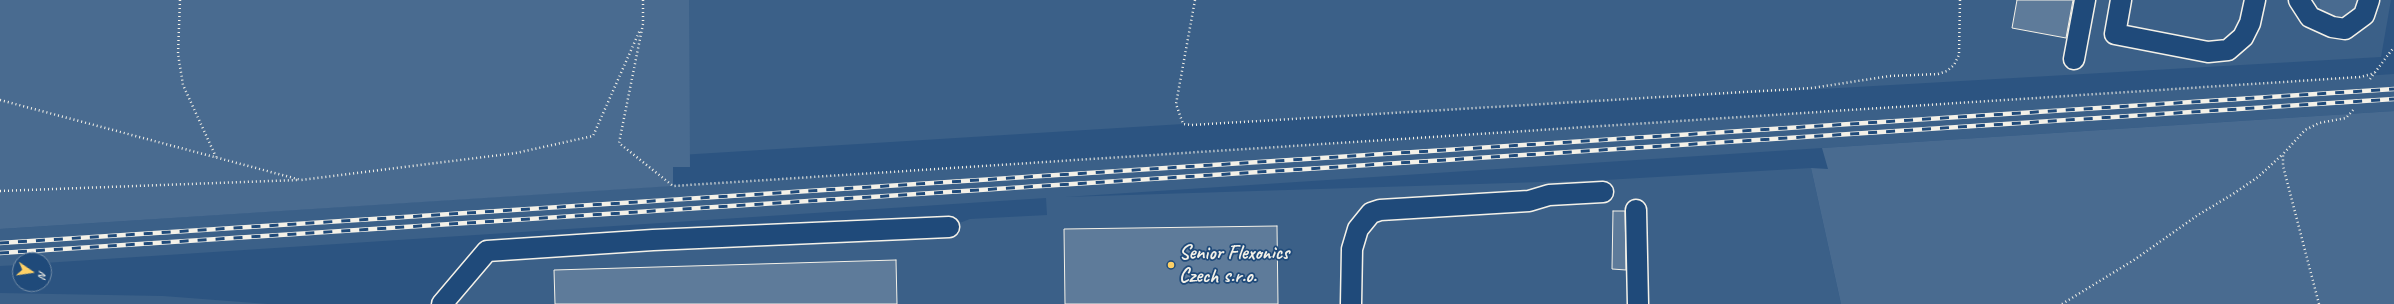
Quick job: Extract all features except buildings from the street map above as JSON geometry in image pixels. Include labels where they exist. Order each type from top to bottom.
[{"type":"lane","points":[[2074,59],[2085,0]]},
{"type":"lane","points":[[2121,0],[2115,34],[2208,52],[2228,50],[2243,37],[2250,23],[2255,0]]},
{"type":"lane","points":[[2299,0],[2310,17],[2332,27],[2345,29],[2364,15],[2369,0]]},
{"type":"lane","points":[[1351,304],[1350,258],[1353,244],[1358,229],[1371,213],[1380,210],[1529,201],[1549,195],[1603,192]]},
{"type":"lane","points":[[1636,210],[1638,304]]},
{"type":"lane","points":[[442,304],[487,251],[653,240],[949,227]]},
{"type":"path","points":[[180,0],[178,54],[183,85],[216,157]]},
{"type":"path","points":[[643,0],[643,24],[620,143],[673,186],[2360,77],[2375,73]]},
{"type":"path","points":[[1195,0],[1176,104],[1184,124],[1192,125],[1812,88],[1890,76],[1938,74],[1947,71],[1954,66],[1959,55],[1960,0]]},
{"type":"path","points":[[0,191],[301,180],[516,153],[593,136],[643,24]]},
{"type":"path","points":[[2370,79],[2394,47]]},
{"type":"path","points":[[0,100],[301,180]]},
{"type":"path","points":[[2062,304],[2134,260],[2198,215],[2258,177],[2305,130],[2319,123],[2346,118],[2354,109]]},
{"type":"path","points":[[2282,154],[2285,174],[2319,304]]},
{"type":"shaded area","points":[[0,0],[689,0],[690,167],[673,167],[673,186],[0,229]]},
{"type":"shaded area","points":[[679,0],[2391,0],[2381,57],[1192,125],[1183,124],[680,155]]},
{"type":"shaded area","points":[[2320,0],[2362,0],[2359,10],[2343,21],[2324,15],[2320,10]]},
{"type":"shaded area","points":[[2394,74],[2394,111],[1065,197],[1605,180],[1811,168],[1841,304],[438,304],[487,251],[949,227],[970,219],[1047,215],[1046,198],[52,262],[52,252],[12,252],[12,265],[0,266],[0,229]]},
{"type":"shaded area","points":[[2394,111],[2394,304],[1841,304],[1811,168],[1828,169],[1822,148]]},
{"type":"shaded area","points":[[0,293],[163,296],[268,304],[0,304]]},
{"type":"railway","points":[[0,243],[2394,89]]},
{"type":"railway","points":[[0,253],[2394,99]]},
{"type":"place","name":"Senior Flexonics Czech s.r.o.","points":[[1171,265]]}]
